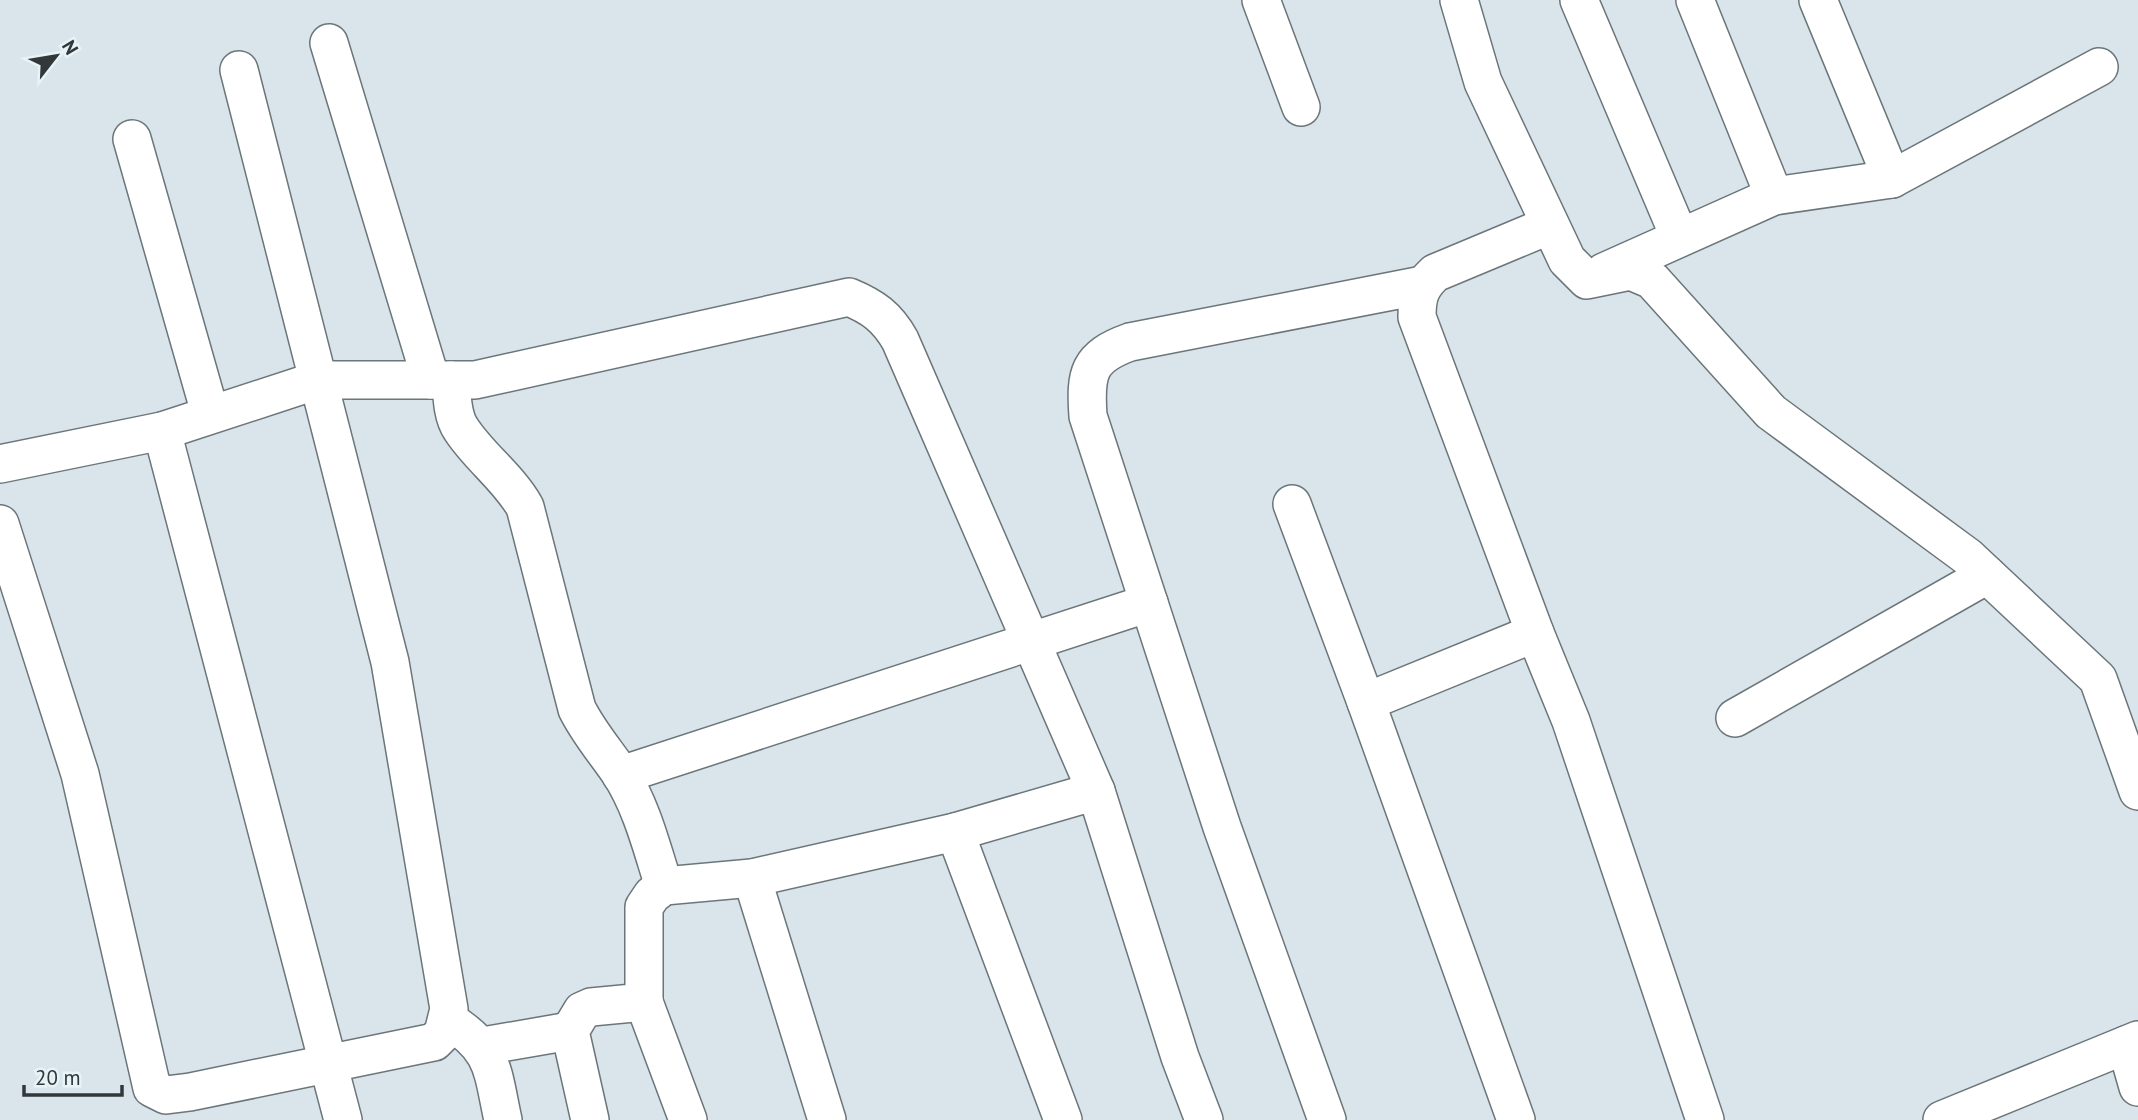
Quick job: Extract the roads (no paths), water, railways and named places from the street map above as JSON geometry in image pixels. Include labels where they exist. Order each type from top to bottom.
[{"type":"street","points":[[1261,0],[1301,107]]},
{"type":"street","points":[[1459,0],[1483,82],[1567,260],[1587,280]]},
{"type":"street","points":[[1579,0],[1679,236]]},
{"type":"street","points":[[1695,0],[1774,196]]},
{"type":"street","points":[[1818,0],[1892,179]]},
{"type":"street","points":[[329,43],[441,380],[460,429],[516,492],[525,507],[577,709],[589,733],[621,775],[637,808],[664,886]]},
{"type":"street","points":[[1587,280],[1679,236],[1774,196],[1892,179],[2099,67]]},
{"type":"street","points":[[0,524],[80,775],[152,1088],[193,1106],[329,1064],[434,1042],[443,1033],[449,1009],[390,662],[239,70]]},
{"type":"street","points":[[132,139],[210,413]]},
{"type":"street","points":[[1550,225],[1435,273],[1423,285],[1417,298],[1417,317],[1535,633],[1571,721],[1705,1120]]},
{"type":"street","points":[[1587,280],[1631,271],[1652,280],[1771,412],[1968,557],[2098,679],[2138,791]]},
{"type":"street","points":[[1327,1120],[1222,827],[1088,416],[1086,387],[1095,360],[1108,350],[1130,342],[1423,285]]},
{"type":"street","points":[[0,464],[162,431],[210,413],[318,380],[475,380],[849,297],[869,305],[889,321],[900,340],[1096,791],[1180,1057],[1204,1120]]},
{"type":"street","points":[[162,431],[343,1120]]},
{"type":"street","points":[[1292,504],[1516,1120]]},
{"type":"street","points":[[1735,718],[1987,575]]},
{"type":"street","points":[[621,775],[1149,603]]},
{"type":"street","points":[[1366,702],[1535,633]]},
{"type":"street","points":[[688,1120],[645,1002],[644,906],[652,895],[664,886],[752,878],[955,832],[1096,791]]},
{"type":"street","points":[[955,832],[1063,1120]]},
{"type":"street","points":[[752,878],[827,1120]]},
{"type":"street","points":[[590,1120],[570,1031],[582,1011],[591,1007],[645,1002]]},
{"type":"street","points":[[448,1020],[483,1046],[490,1062],[503,1120]]},
{"type":"street","points":[[483,1046],[570,1031]]},
{"type":"street","points":[[1942,1120],[2132,1043],[2138,1087]]}]
